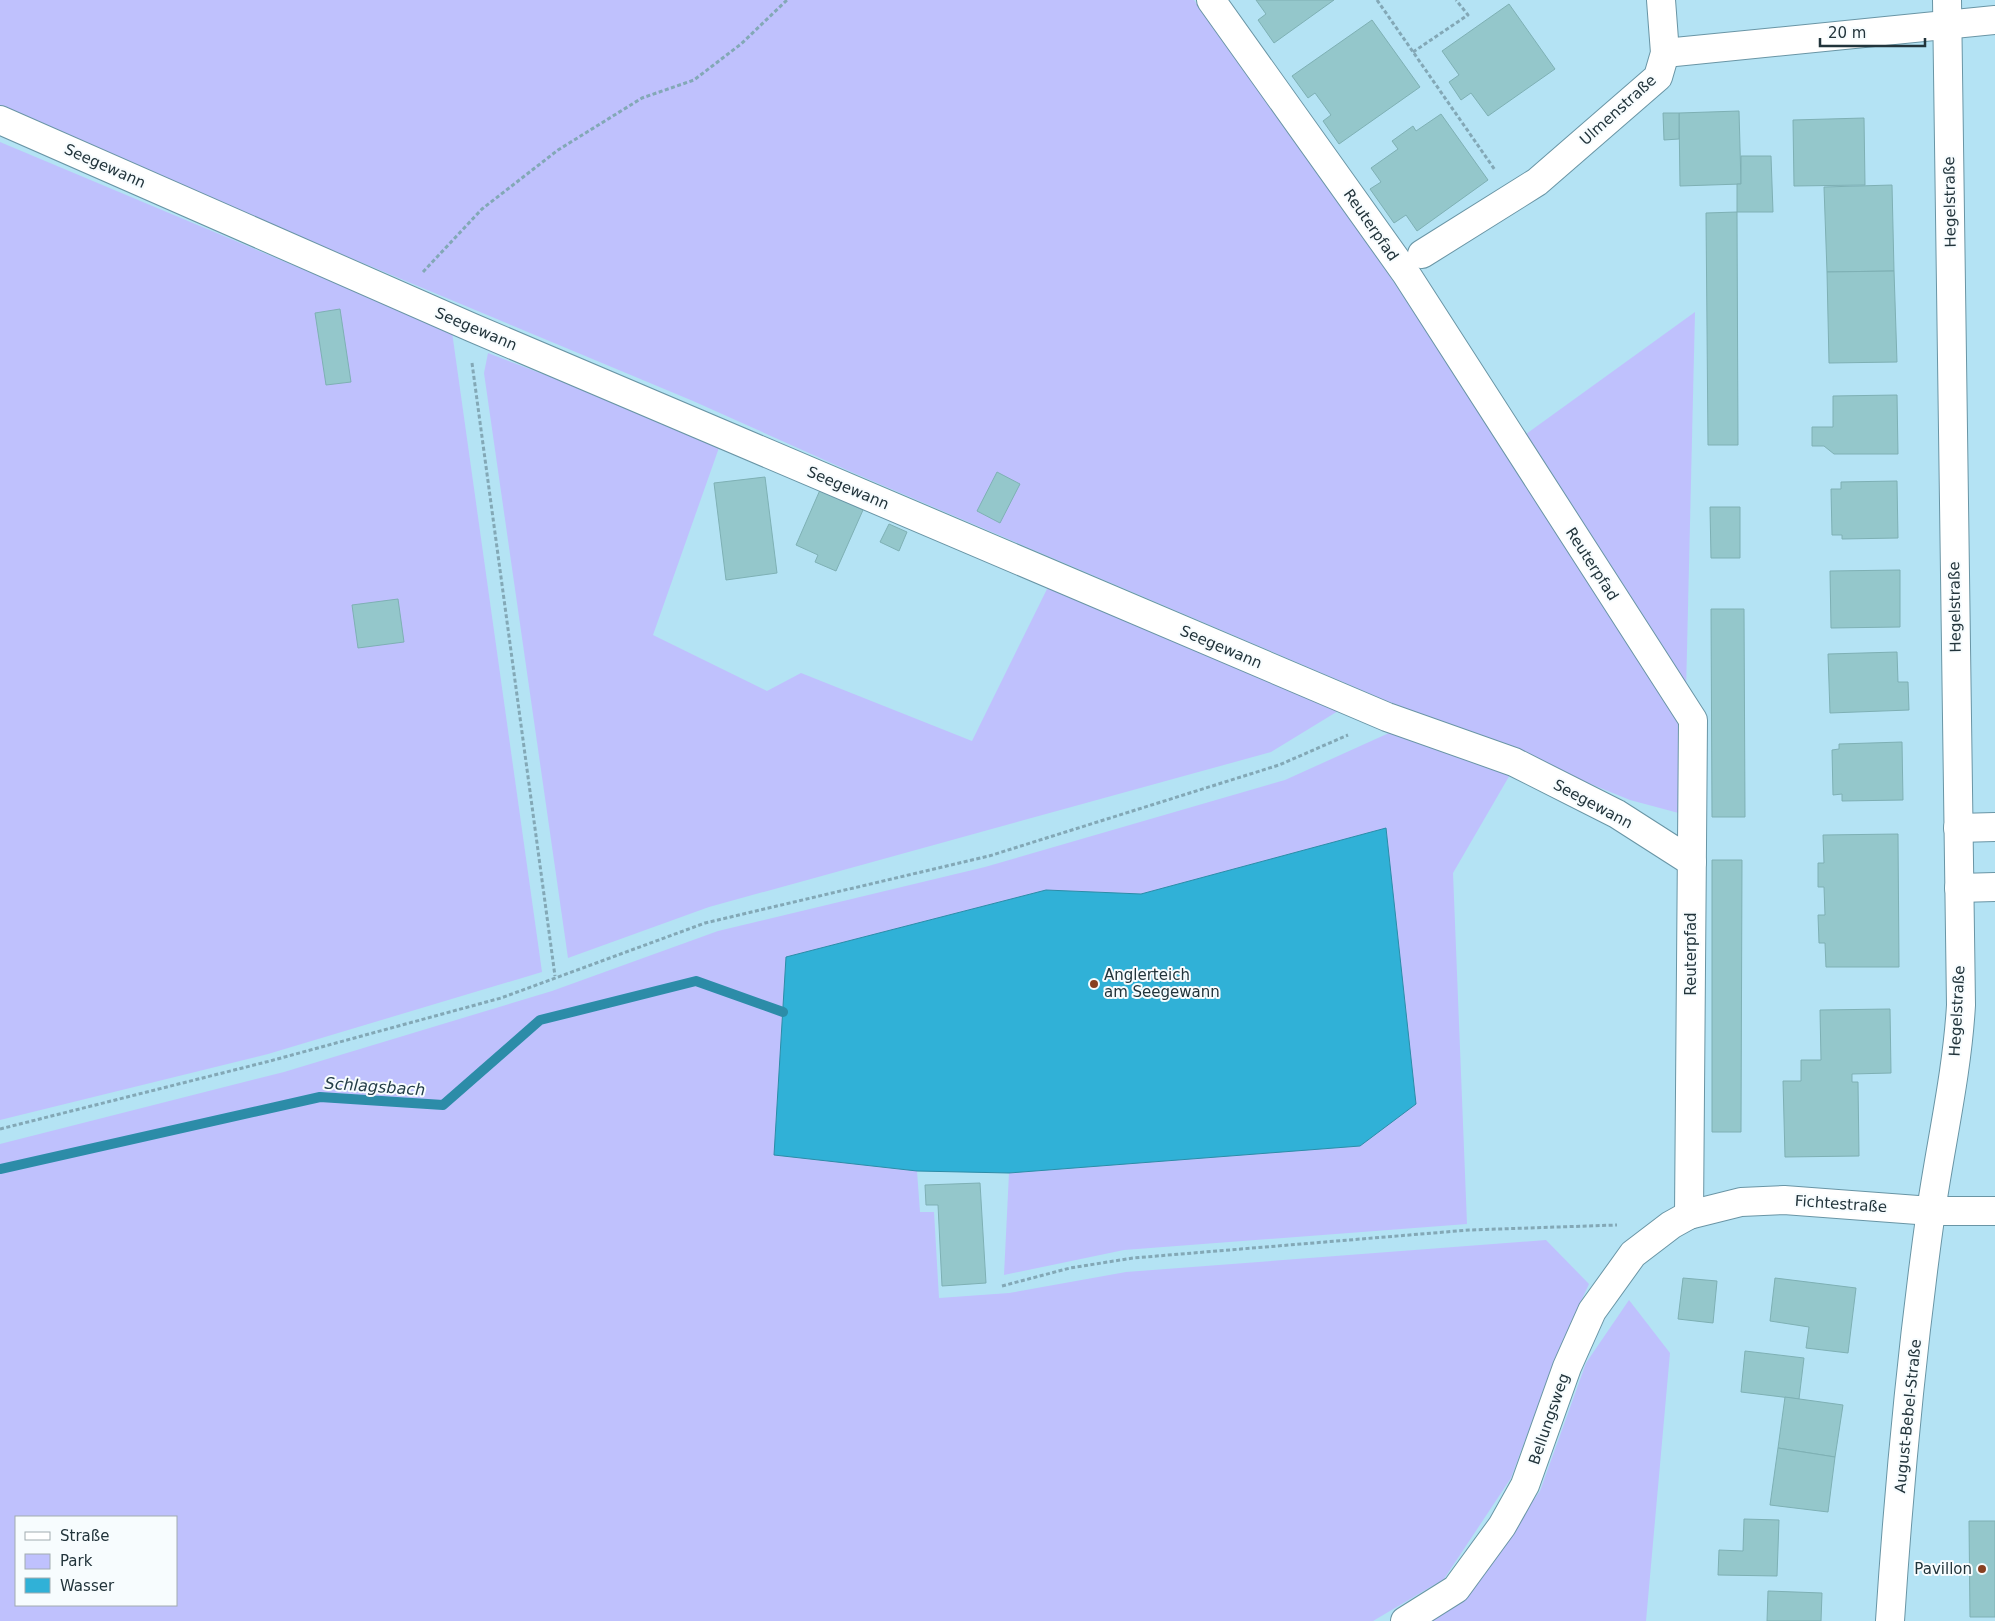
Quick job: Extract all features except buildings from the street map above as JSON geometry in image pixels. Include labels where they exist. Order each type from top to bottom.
[{"type":"street","name":"Reuterpfad","points":[[1211,0],[1405,272],[1693,720],[1690,1215]]},
{"type":"street","points":[[1661,0],[1665,53],[1947,12],[1995,20]]},
{"type":"street","name":"Hegelstraße","points":[[1931,1211],[1958,1044],[1960,1004],[1947,12]]},
{"type":"street","name":"Ulmenstraße","points":[[1422,254],[1537,182],[1658,77],[1665,53]]},
{"type":"street","name":"Seegewann","points":[[0,120],[473,328],[1387,718],[1514,762],[1616,814],[1692,862]]},
{"type":"street","points":[[1958,828],[1995,827]]},
{"type":"street","points":[[1959,888],[1995,888]]},
{"type":"street","name":"Fichtestraße","points":[[1690,1215],[1741,1202],[1784,1200],[1931,1211],[1995,1211]]},
{"type":"street","name":"August-Bebel-Straße","points":[[1890,1621],[1905,1430],[1931,1211]]},
{"type":"street","name":"Bellungsweg","points":[[1405,1621],[1456,1589],[1502,1526],[1525,1485],[1579,1338],[1592,1312],[1615,1277],[1633,1254],[1652,1238],[1690,1215]]},
{"type":"path","points":[[400,296],[482,209],[558,150],[642,98],[694,80],[741,44],[787,0]]},
{"type":"path","points":[[1377,0],[1514,198]]},
{"type":"path","points":[[1413,52],[1468,15],[1456,0]]},
{"type":"path","points":[[473,328],[471,360],[555,976]]},
{"type":"path","points":[[0,1129],[270,1061],[501,998],[555,976],[705,924],[998,853],[1279,765],[1387,718]]},
{"type":"path","points":[[1002,1286],[1070,1268],[1134,1258],[1469,1230],[1618,1225]]},
{"type":"green space","points":[[0,0],[1194,0],[1341,202],[1686,725],[1686,815],[1630,800],[1394,704],[849,471],[693,401],[152,175],[0,105]]},
{"type":"green space","points":[[0,142],[452,332],[542,972],[268,1054],[0,1120]]},
{"type":"green space","points":[[1695,312],[1686,692],[1522,437]]},
{"type":"green space","points":[[488,353],[721,442],[653,635],[767,691],[801,673],[972,741],[1050,583],[1343,708],[1271,752],[709,907],[568,958],[484,373]]},
{"type":"green space","points":[[1389,733],[1511,773],[1453,873],[1467,1224],[1124,1250],[1004,1275],[1009,1173],[1176,1160],[1386,828],[1141,894],[1046,890],[786,957],[774,1154],[917,1171],[920,1212],[934,1212],[939,1298],[1009,1293],[1126,1272],[1546,1240],[1589,1284],[1559,1349],[1511,1478],[1444,1579],[1373,1621],[0,1621],[0,1144],[284,1072],[552,991],[718,931],[985,867],[1285,780]]},
{"type":"green space","points":[[1629,1300],[1670,1353],[1646,1621],[1426,1621],[1462,1601],[1540,1491],[1586,1363]]},
{"type":"water","name":"Anglerteich am Seegewann","points":[[1386,828],[1416,1104],[1360,1146],[1009,1173],[917,1171],[774,1155],[786,957],[1046,890],[1141,894]]},
{"type":"waterway","name":"Schlagsbach","points":[[0,1169],[320,1097],[443,1105],[540,1020],[696,981],[783,1012]]},
{"type":"place","name":"Anglerteich am Seegewann","points":[[1094,984]]},
{"type":"place","name":"Pavillon","points":[[1982,1569]]}]
